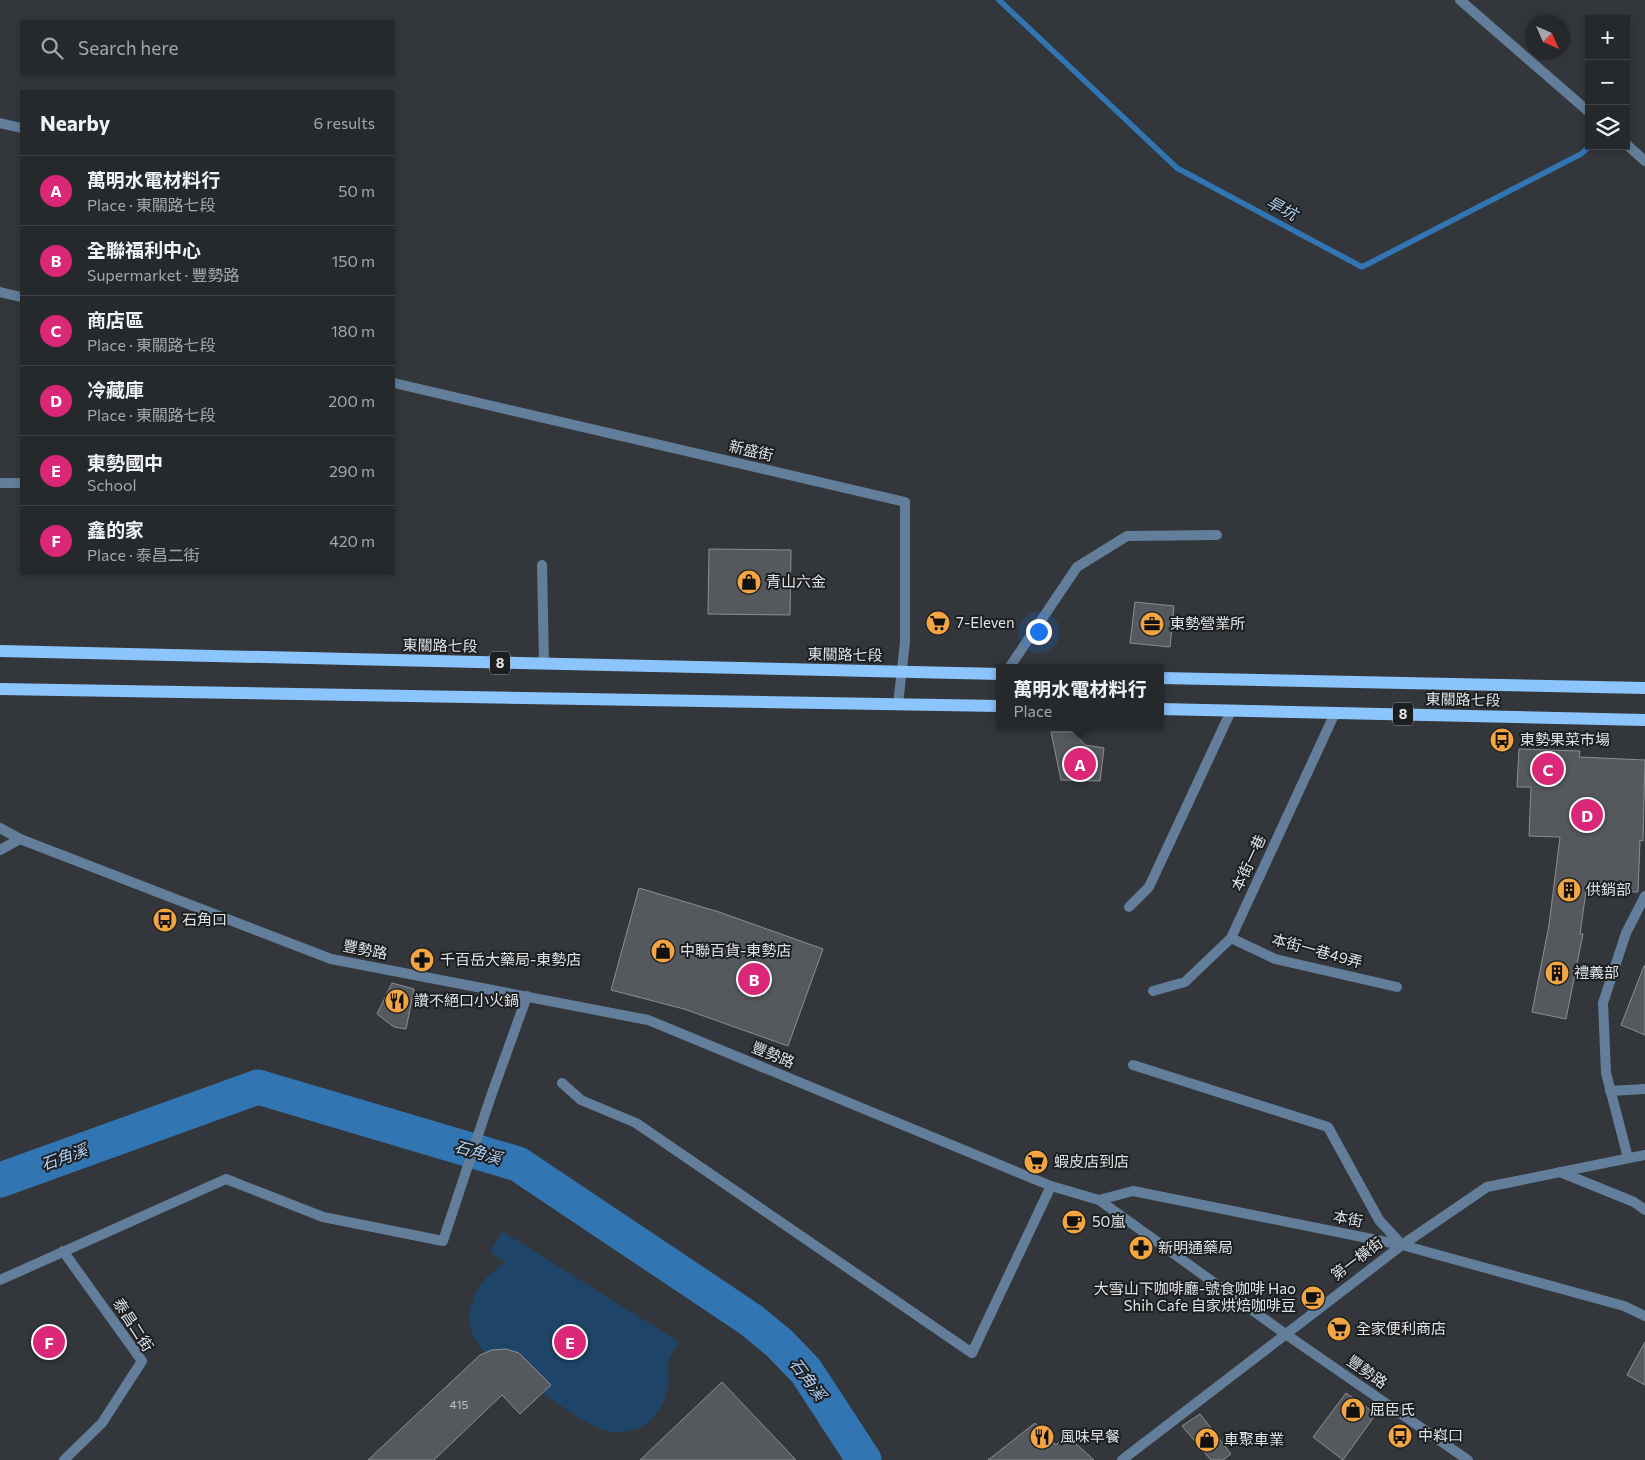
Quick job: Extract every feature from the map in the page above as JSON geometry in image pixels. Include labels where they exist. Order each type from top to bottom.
[{"type":"main road","name":"東關路七段","points":[[0,651],[996,674]]},
{"type":"main road","name":"東關路七段","points":[[1164,678],[1645,688]]},
{"type":"main road","points":[[0,690],[996,706]]},
{"type":"main road","name":"東關路七段","points":[[1164,709],[1645,720]]},
{"type":"street","points":[[1460,0],[1585,109]]},
{"type":"street","points":[[0,123],[20,128]]},
{"type":"street","points":[[1630,148],[1645,161]]},
{"type":"street","points":[[0,292],[20,297]]},
{"type":"street","name":"新盛街","points":[[395,383],[905,502],[905,642],[898,704]]},
{"type":"street","points":[[0,483],[20,483]]},
{"type":"street","points":[[1012,664],[1076,567],[1127,536],[1217,535]]},
{"type":"street","points":[[542,565],[544,664]]},
{"type":"street","points":[[1129,907],[1149,887],[1231,711]]},
{"type":"street","name":"本街一巷","points":[[1153,991],[1185,982],[1231,938],[1335,713]]},
{"type":"street","name":"豐勢路","points":[[0,828],[20,839],[331,959],[648,1020],[1051,1186],[1099,1200],[1284,1333],[1468,1460]]},
{"type":"street","points":[[0,850],[20,839]]},
{"type":"street","points":[[1628,1158],[1606,1073],[1603,1003],[1626,933],[1645,896]]},
{"type":"street","name":"本街一巷49弄","points":[[1231,938],[1275,959],[1397,987]]},
{"type":"street","points":[[0,1280],[226,1179],[323,1217],[443,1240],[490,1099],[528,996]]},
{"type":"street","points":[[1133,1065],[1328,1127],[1379,1220],[1402,1245]]},
{"type":"street","points":[[562,1083],[581,1100],[636,1123],[972,1353],[1051,1186]]},
{"type":"street","points":[[1610,1091],[1645,1089]]},
{"type":"street","name":"第一橫街","points":[[1122,1460],[1284,1333],[1402,1245],[1488,1187],[1645,1155]]},
{"type":"street","points":[[1560,1172],[1634,1202],[1645,1210]]},
{"type":"street","name":"本街","points":[[1099,1200],[1133,1191],[1402,1245],[1624,1306],[1645,1316]]},
{"type":"street","name":"泰昌二街","points":[[63,1251],[142,1361],[102,1424],[64,1460]]},
{"type":"shaded area","points":[[502,1231],[679,1342],[667,1363],[669,1376],[664,1400],[650,1421],[640,1428],[628,1432],[614,1432],[596,1427],[518,1379],[489,1356],[478,1344],[471,1329],[470,1313],[475,1295],[484,1280],[506,1263],[490,1252]]},
{"type":"building","name":"青山六金","points":[[709,549],[791,550],[790,615],[708,614]]},
{"type":"building","name":"東勢營業所","points":[[1135,602],[1174,606],[1170,647],[1130,643]]},
{"type":"building","points":[[1051,732],[1074,732],[1085,745],[1104,748],[1100,781],[1061,780]]},
{"type":"building","points":[[1519,749],[1580,751],[1579,757],[1645,760],[1643,841],[1640,840],[1638,892],[1586,891],[1580,934],[1583,934],[1566,1019],[1532,1012],[1549,925],[1560,837],[1529,836],[1531,787],[1517,787]]},
{"type":"building","points":[[639,888],[719,912],[823,949],[788,1046],[684,1009],[611,990]]},
{"type":"building","points":[[1645,966],[1645,1035],[1621,1025]]},
{"type":"building","name":"讚不絕口小火鍋","points":[[392,983],[414,989],[406,1029],[394,1027],[377,1014]]},
{"type":"building","points":[[48,1324],[64,1350],[50,1360],[33,1334]]},
{"type":"building","points":[[1645,1342],[1645,1385],[1627,1375]]},
{"type":"building","points":[[506,1349],[519,1353],[551,1385],[520,1414],[502,1395],[434,1460],[368,1460],[480,1355],[492,1350]]},
{"type":"building","points":[[722,1382],[796,1460],[640,1460]]},
{"type":"building","points":[[1346,1393],[1376,1414],[1343,1460],[1313,1437]]},
{"type":"building","name":"車聚車業","points":[[1200,1414],[1231,1454],[1223,1460],[1211,1460],[1182,1426]]},
{"type":"building","points":[[1035,1423],[1056,1445],[1066,1435],[1094,1460],[988,1460]]},
{"type":"waterway","name":"旱坑","points":[[999,0],[1177,168],[1362,267],[1586,150]]},
{"type":"waterway","name":"石角溪","points":[[0,1180],[258,1087],[518,1164],[751,1320],[779,1343],[806,1371],[864,1460]]},
{"type":"place","name":"青山六金","points":[[749,582]]},
{"type":"place","name":"7-Eleven","points":[[938,623]]},
{"type":"place","name":"東勢營業所","points":[[1152,624]]},
{"type":"place","name":"東勢果菜市場","points":[[1502,740]]},
{"type":"place","name":"萬明水電材料行","points":[[1080,764]]},
{"type":"place","name":"商店區","points":[[1548,769]]},
{"type":"place","name":"冷藏庫","points":[[1587,815]]},
{"type":"place","name":"供銷部","points":[[1569,890]]},
{"type":"place","name":"石角口","points":[[165,920]]},
{"type":"place","name":"中聯百貨-東勢店","points":[[663,951]]},
{"type":"place","name":"千百岳大藥局-東勢店","points":[[422,960]]},
{"type":"place","name":"禮義部","points":[[1557,973]]},
{"type":"place","name":"全聯福利中心","points":[[754,979]]},
{"type":"place","name":"讚不絕口小火鍋","points":[[397,1001]]},
{"type":"place","name":"蝦皮店到店","points":[[1036,1162]]},
{"type":"place","name":"50嵐","points":[[1074,1222]]},
{"type":"place","name":"新明通藥局","points":[[1141,1248]]},
{"type":"place","name":"大雪山下咖啡廳-號食咖啡 Hao Shih Cafe 自家烘焙咖啡豆","points":[[1313,1298]]},
{"type":"place","name":"全家便利商店","points":[[1339,1329]]},
{"type":"place","name":"鑫的家","points":[[49,1342]]},
{"type":"place","name":"東勢國中","points":[[570,1342]]},
{"type":"place","name":"屈臣氏","points":[[1353,1410]]},
{"type":"place","name":"中嵙口","points":[[1400,1436]]},
{"type":"place","name":"風味早餐","points":[[1042,1437]]},
{"type":"place","name":"車聚車業","points":[[1207,1440]]}]
